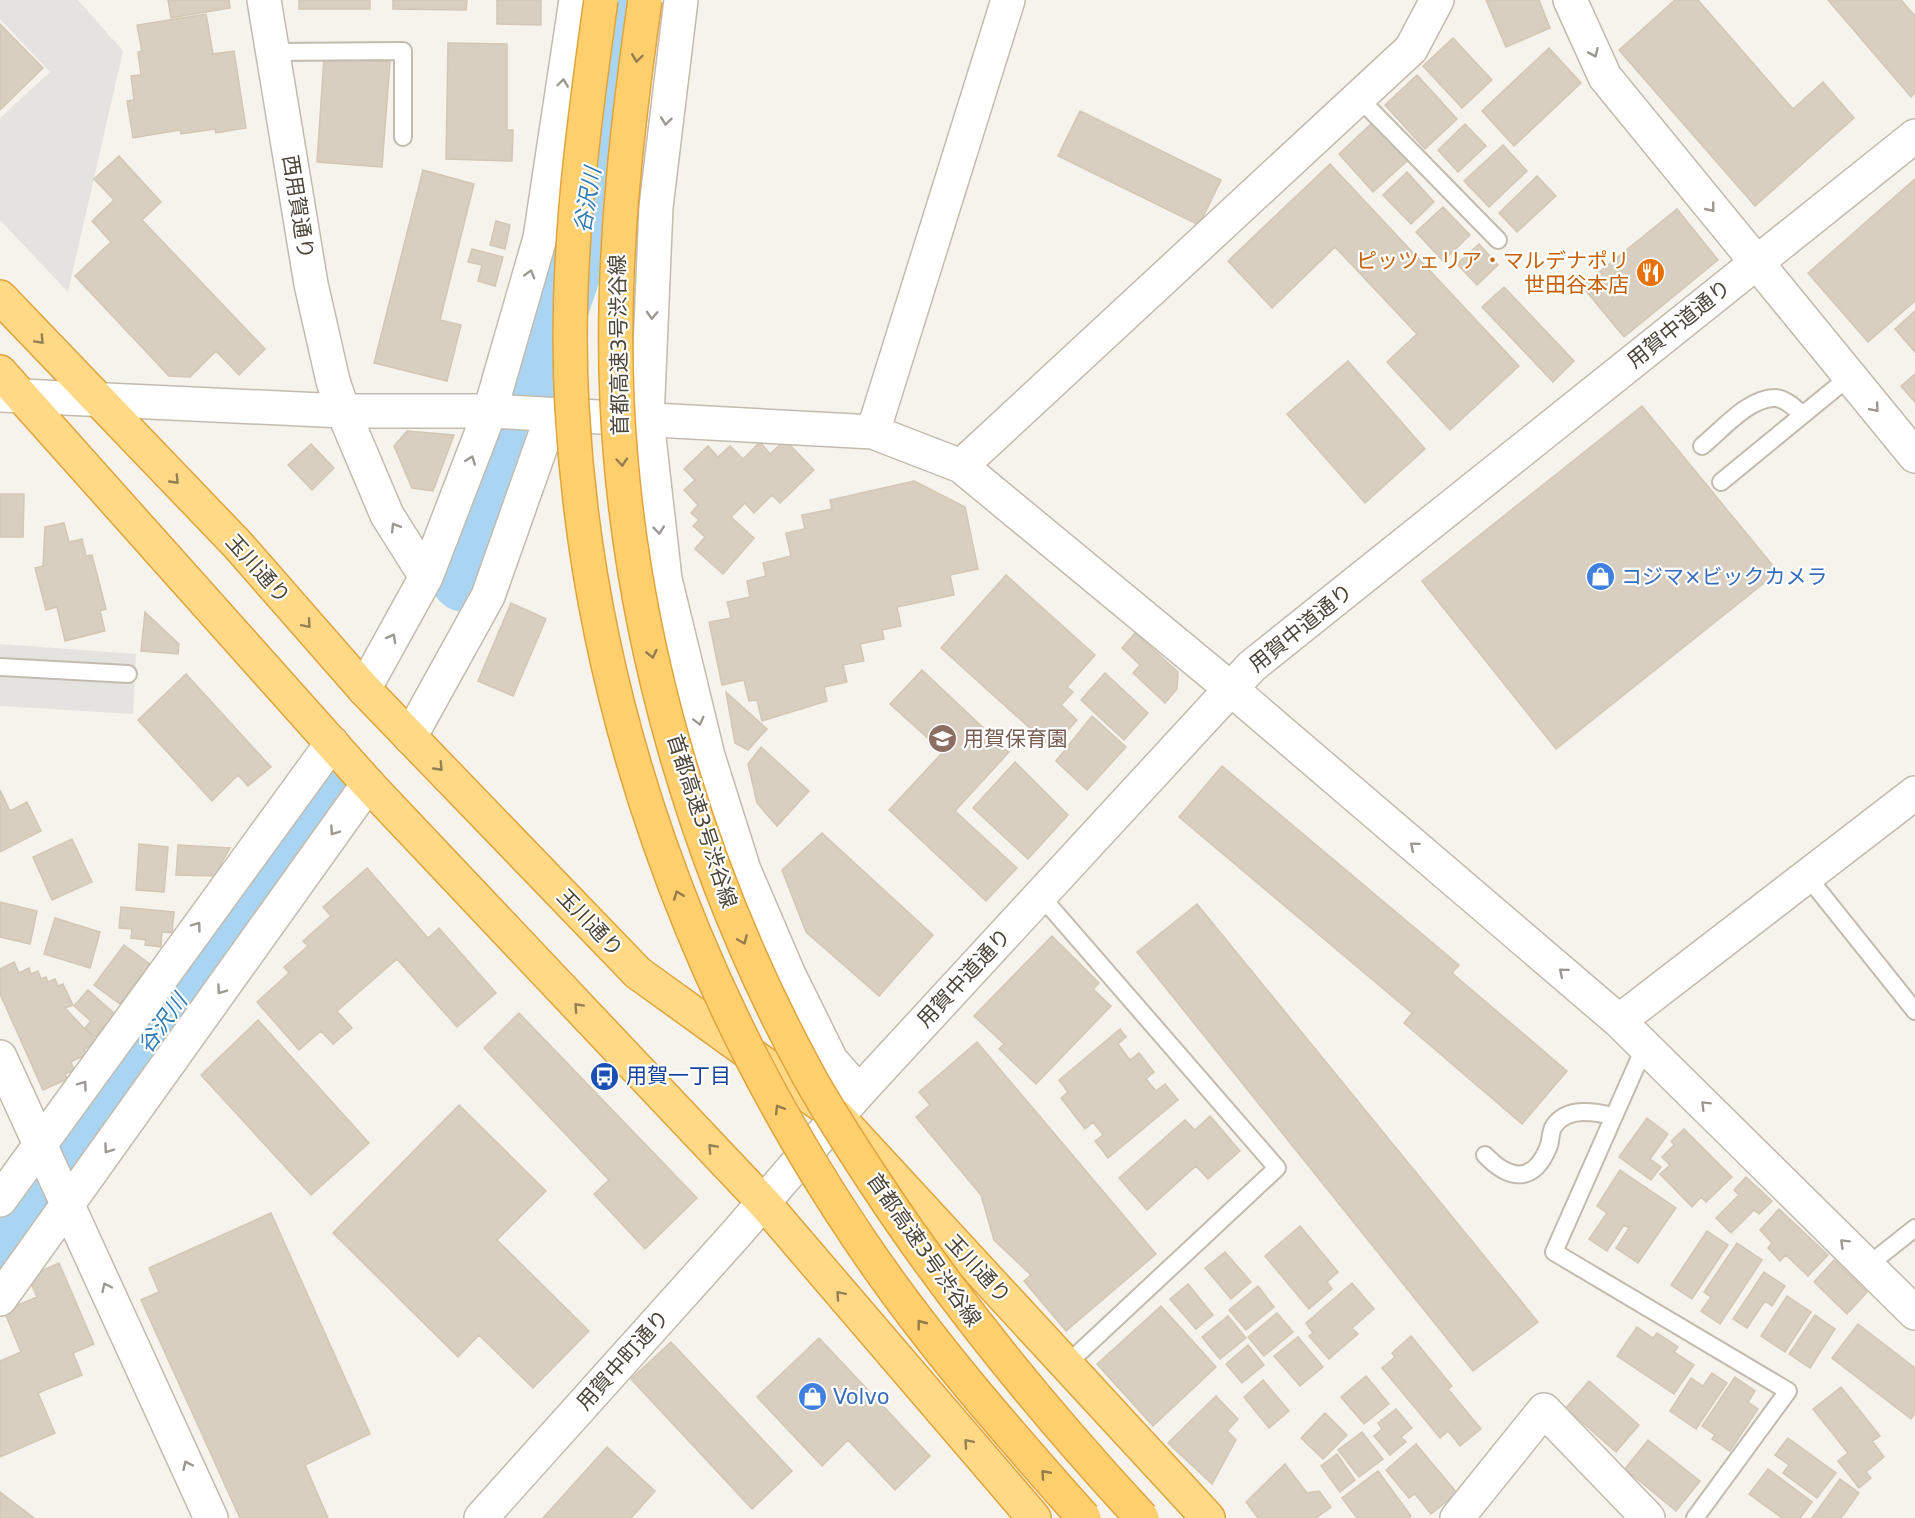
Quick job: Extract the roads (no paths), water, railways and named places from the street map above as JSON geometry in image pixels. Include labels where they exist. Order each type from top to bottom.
[{"type":"highway","name":"首都高速3号渋谷線","points":[[601,0],[577,191],[571,290],[571,404],[583,525],[593,588],[619,707],[666,863],[699,948],[733,1025],[811,1164],[860,1240],[954,1368],[1084,1518]]},
{"type":"highway","name":"首都高速3号渋谷線","points":[[645,0],[629,115],[616,279],[617,400],[621,462],[637,577],[648,633],[682,768],[709,852],[772,1007],[808,1076],[856,1154],[942,1280],[1058,1425],[1142,1518]]},
{"type":"highway","name":"玉川通り","points":[[0,297],[237,544],[364,689],[638,973],[838,1117],[1208,1518]]},
{"type":"highway","points":[[0,372],[11,395],[368,784],[764,1203],[1034,1518]]},
{"type":"street","name":"西用賀通り","points":[[264,0],[312,294],[333,381],[343,411],[387,515],[426,577]]},
{"type":"street","points":[[364,689],[426,577],[490,411],[540,238],[576,0]]},
{"type":"street","points":[[681,0],[656,207],[647,420],[665,579],[708,756],[744,870],[789,975],[831,1060],[859,1092]]},
{"type":"street","points":[[873,432],[1008,0]]},
{"type":"street","points":[[961,466],[1412,49],[1437,0]]},
{"type":"street","points":[[1570,0],[1605,77],[1915,456]]},
{"type":"street","name":"用賀中道通り","points":[[764,1203],[859,1092],[1252,666],[1915,136]]},
{"type":"street","points":[[11,395],[98,401],[343,411],[490,411],[873,432],[961,466],[1231,689],[1619,1021],[1915,1313]]},
{"type":"street","points":[[410,737],[488,596],[552,415]]},
{"type":"street","points":[[0,1200],[332,743]]},
{"type":"street","points":[[0,1299],[368,784]]},
{"type":"street","points":[[1619,1021],[1915,793]]},
{"type":"street","points":[[0,1057],[211,1518]]},
{"type":"street","name":"用賀中町通り","points":[[482,1518],[764,1203]]},
{"type":"street","points":[[1457,1518],[1544,1410],[1648,1518]]},
{"type":"lane","points":[[273,52],[403,51],[404,137]]},
{"type":"lane","points":[[1359,98],[1498,240]]},
{"type":"lane","points":[[1721,482],[1849,377]]},
{"type":"lane","points":[[1702,446],[1752,405],[1776,398],[1790,404],[1803,415]]},
{"type":"lane","points":[[0,667],[128,674]]},
{"type":"lane","points":[[1808,876],[1915,1011]]},
{"type":"lane","points":[[1040,895],[1278,1168],[1066,1365]]},
{"type":"lane","points":[[1645,1046],[1554,1252],[1788,1391],[1695,1518]]},
{"type":"lane","points":[[1485,1155],[1500,1170],[1515,1174],[1530,1173],[1541,1164],[1554,1126],[1565,1118],[1592,1110],[1614,1116]]},
{"type":"lane","points":[[1867,1266],[1915,1228]]},
{"type":"waterway","name":"谷沢川","points":[[528,394],[581,238],[622,0]]},
{"type":"waterway","name":"谷沢川","points":[[463,580],[512,443]]},
{"type":"waterway","name":"谷沢川","points":[[0,1249],[324,797]]},
{"type":"place","name":"ピッツェリア・マルデナポリ 世田谷本店","points":[[1650,273]]},
{"type":"place","name":"コジマ×ビックカメラ","points":[[1600,577]]},
{"type":"place","name":"用賀保育園","points":[[942,739]]},
{"type":"place","name":"用賀一丁目","points":[[605,1076]]},
{"type":"place","name":"Volvo","points":[[812,1397]]}]
